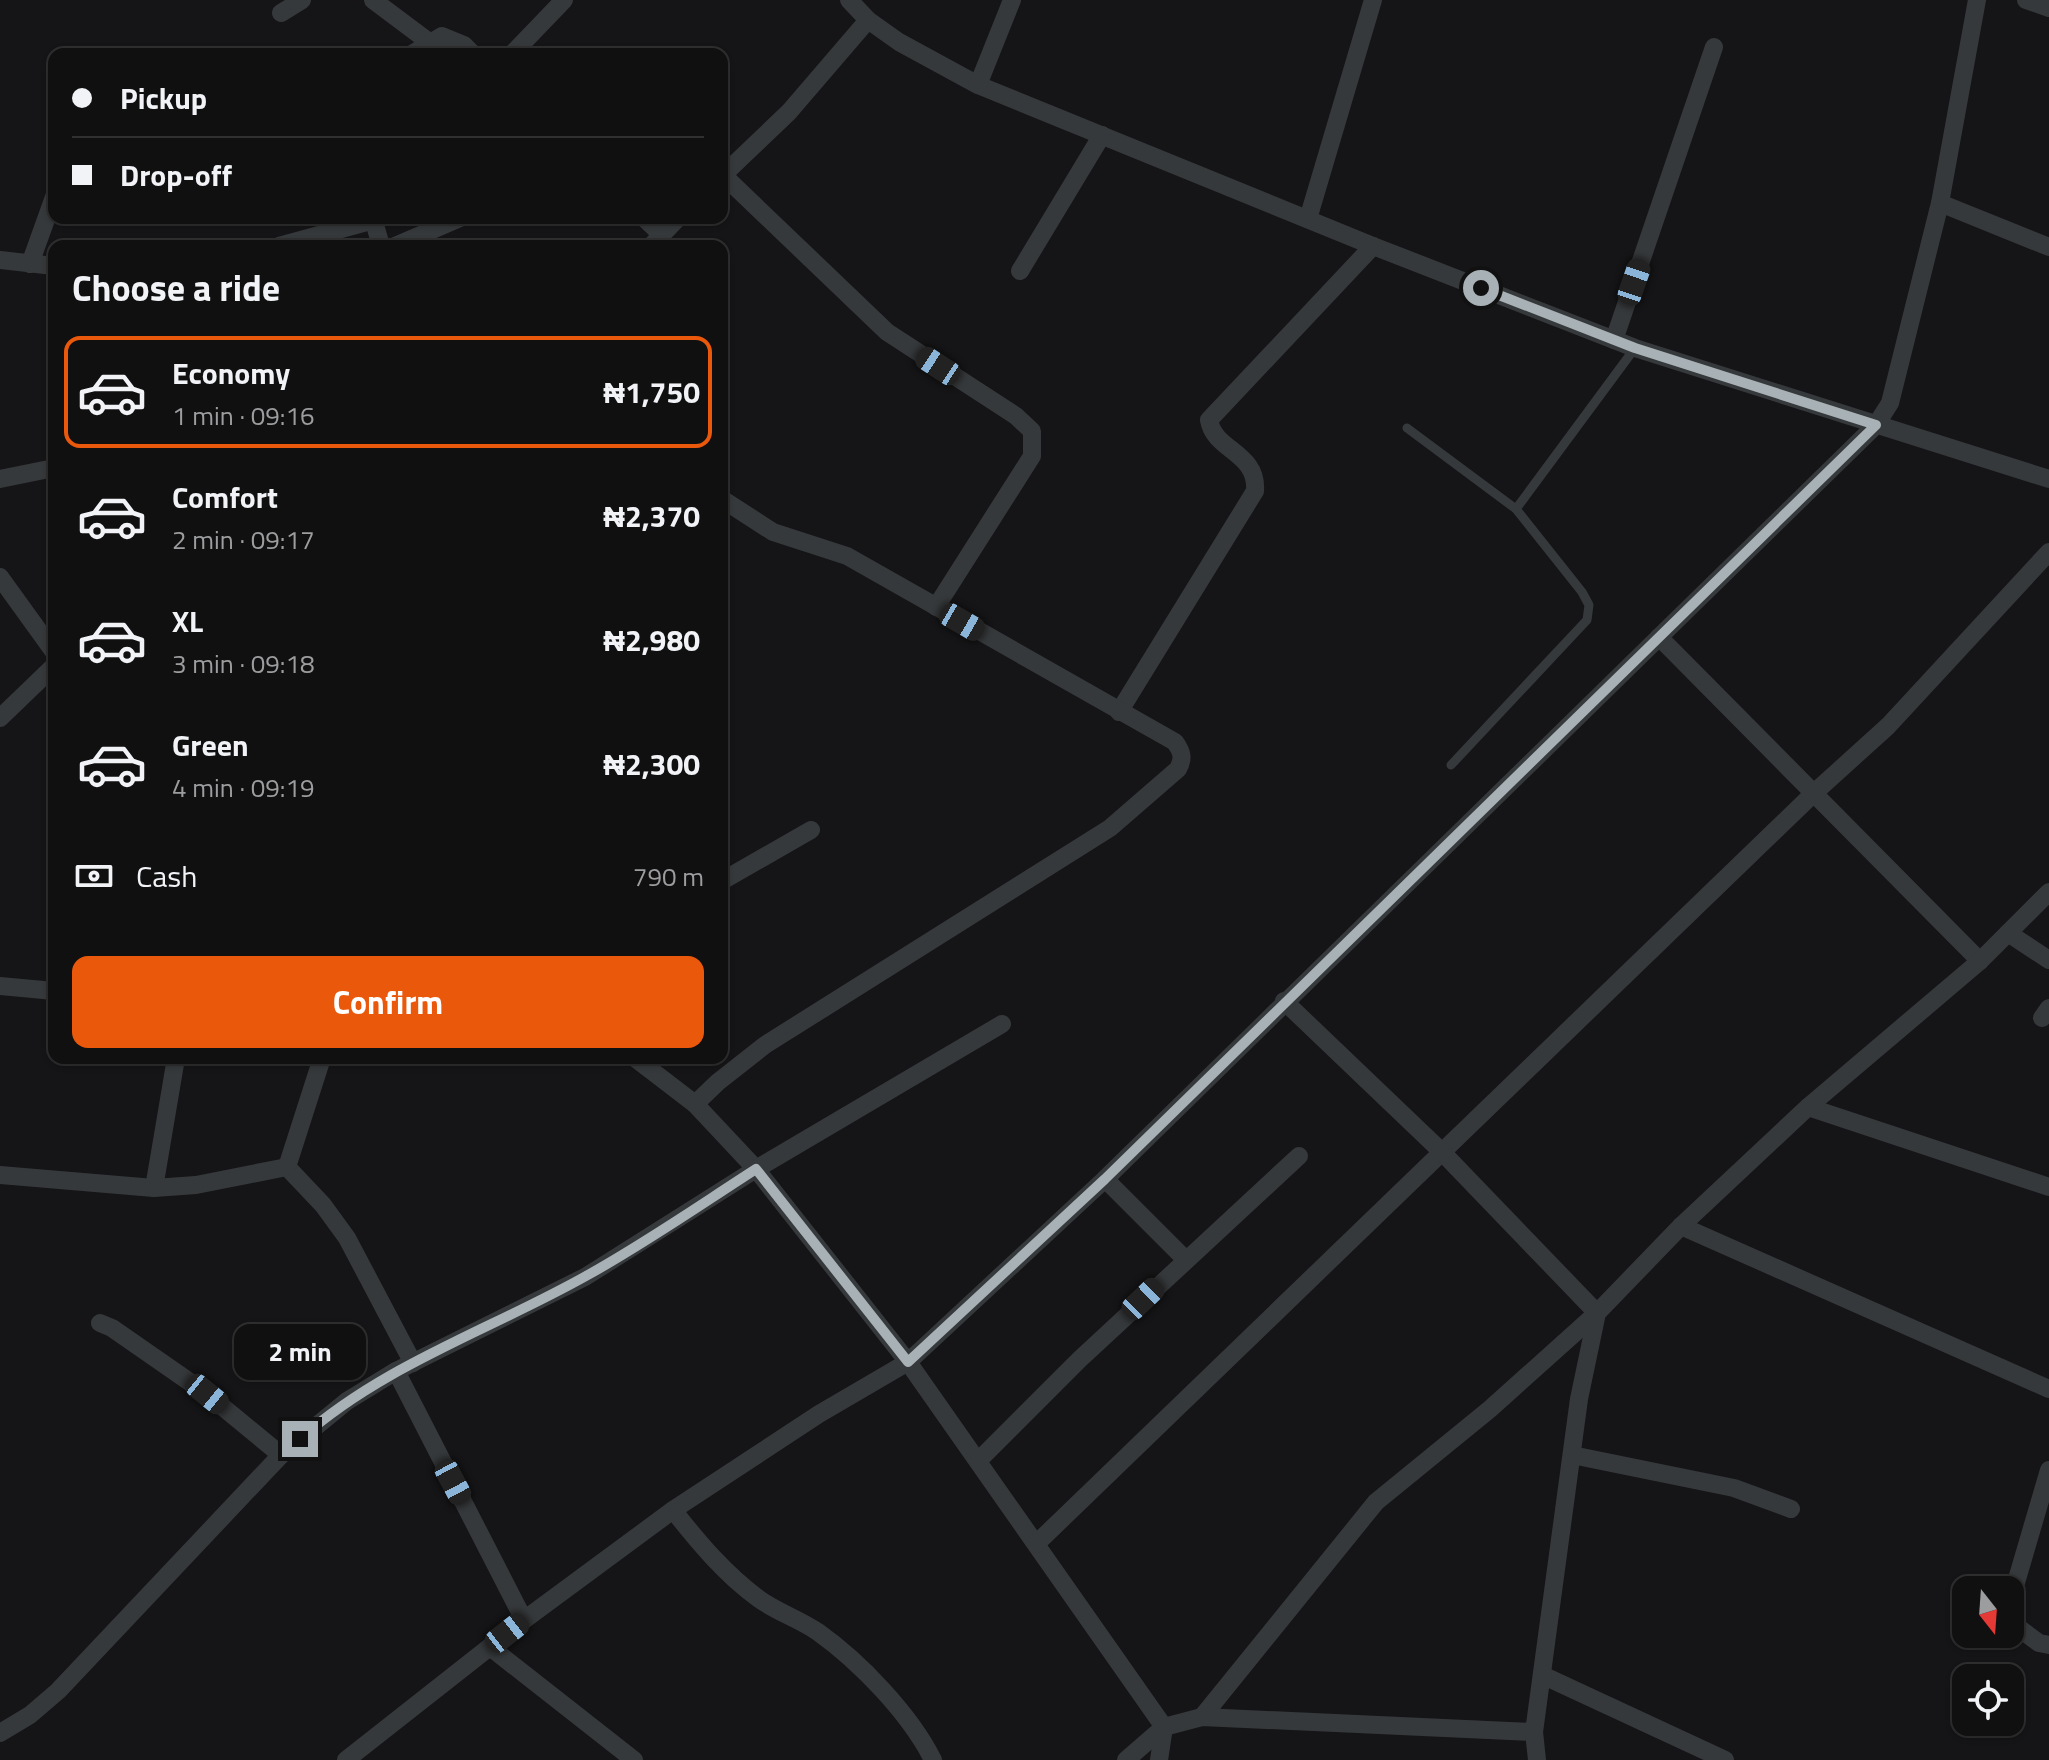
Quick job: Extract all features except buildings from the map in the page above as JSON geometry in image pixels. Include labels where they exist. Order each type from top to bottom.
[{"type":"street","points":[[281,13],[302,0]]},
{"type":"street","points":[[373,0],[429,42]]},
{"type":"street","points":[[518,48],[564,0]]},
{"type":"street","points":[[849,0],[868,20],[899,42],[978,85],[1373,246],[1635,348],[2049,479]]},
{"type":"street","points":[[978,85],[1012,0]]},
{"type":"street","points":[[1308,219],[1373,0]]},
{"type":"street","points":[[346,1760],[524,1620],[673,1510],[819,1414],[908,1362],[1105,1179],[1876,425],[1890,403],[1940,203],[1977,0]]},
{"type":"street","points":[[2026,0],[2049,8]]},
{"type":"street","points":[[728,170],[789,112],[868,20]]},
{"type":"street","points":[[420,48],[442,36],[467,48]]},
{"type":"street","points":[[1614,340],[1714,47]]},
{"type":"street","points":[[1020,271],[1102,135]]},
{"type":"street","points":[[728,182],[887,332],[1016,416],[1032,431],[1032,456],[936,607]]},
{"type":"street","points":[[1940,203],[2049,247]]},
{"type":"street","points":[[30,264],[48,214]]},
{"type":"street","points":[[300,240],[356,224]]},
{"type":"street","points":[[409,240],[446,224]]},
{"type":"street","points":[[656,240],[672,224]]},
{"type":"street","points":[[1119,712],[1255,491],[1256,478],[1251,467],[1212,432],[1209,420],[1373,246]]},
{"type":"street","points":[[0,260],[48,266]]},
{"type":"street","points":[[0,479],[48,469]]},
{"type":"street","points":[[695,1104],[765,1045],[1098,836],[1178,769],[1182,761],[1182,751],[1175,742],[847,556],[773,532],[728,503]]},
{"type":"street","points":[[1036,1544],[1814,793],[1888,726],[2049,552]]},
{"type":"street","points":[[0,577],[48,644]]},
{"type":"street","points":[[1659,637],[1980,961]]},
{"type":"street","points":[[0,718],[48,672]]},
{"type":"street","points":[[728,878],[811,830]]},
{"type":"street","points":[[1202,1717],[1376,1502],[1490,1409],[1597,1313],[1681,1226],[1808,1107],[1980,961],[2049,892]]},
{"type":"street","points":[[2008,933],[2049,960]]},
{"type":"street","points":[[0,986],[48,990]]},
{"type":"street","points":[[1284,1001],[1442,1152],[1597,1313]]},
{"type":"street","points":[[0,1733],[30,1715],[58,1691],[281,1455],[347,1401],[404,1367],[585,1277],[756,1169],[1002,1024]]},
{"type":"street","points":[[154,1188],[175,1064]]},
{"type":"street","points":[[287,1167],[320,1064]]},
{"type":"street","points":[[643,1064],[695,1104],[756,1169],[908,1362],[1164,1727],[1159,1760]]},
{"type":"street","points":[[1808,1107],[2049,1187]]},
{"type":"street","points":[[978,1461],[1185,1259],[1299,1156]]},
{"type":"street","points":[[0,1175],[154,1188],[196,1185],[287,1167]]},
{"type":"street","points":[[287,1167],[323,1205],[347,1238],[404,1367],[524,1620]]},
{"type":"street","points":[[1105,1179],[1185,1259]]},
{"type":"street","points":[[1681,1226],[2049,1389]]},
{"type":"street","points":[[1537,1760],[1534,1732],[1579,1399],[1597,1313]]},
{"type":"street","points":[[100,1323],[112,1328],[207,1394],[281,1455]]},
{"type":"street","points":[[1572,1455],[1734,1488],[1791,1509]]},
{"type":"street","points":[[2049,1470],[2010,1603],[2016,1626],[2039,1643],[2049,1645]]},
{"type":"street","points":[[673,1510],[709,1555],[759,1600],[817,1632],[855,1662],[899,1709],[933,1760]]},
{"type":"street","points":[[490,1647],[634,1760]]},
{"type":"street","points":[[1542,1675],[1725,1760]]},
{"type":"street","points":[[1126,1760],[1164,1727],[1202,1717],[1534,1732]]},
{"type":"lane","points":[[1516,509],[1635,348]]},
{"type":"lane","points":[[1407,428],[1516,509],[1589,605],[1587,620],[1451,765]]},
{"type":"route","points":[[300,1439],[347,1401],[396,1371],[585,1277],[756,1169],[908,1362],[1105,1179],[1876,425],[1635,348],[1481,288]]}]
